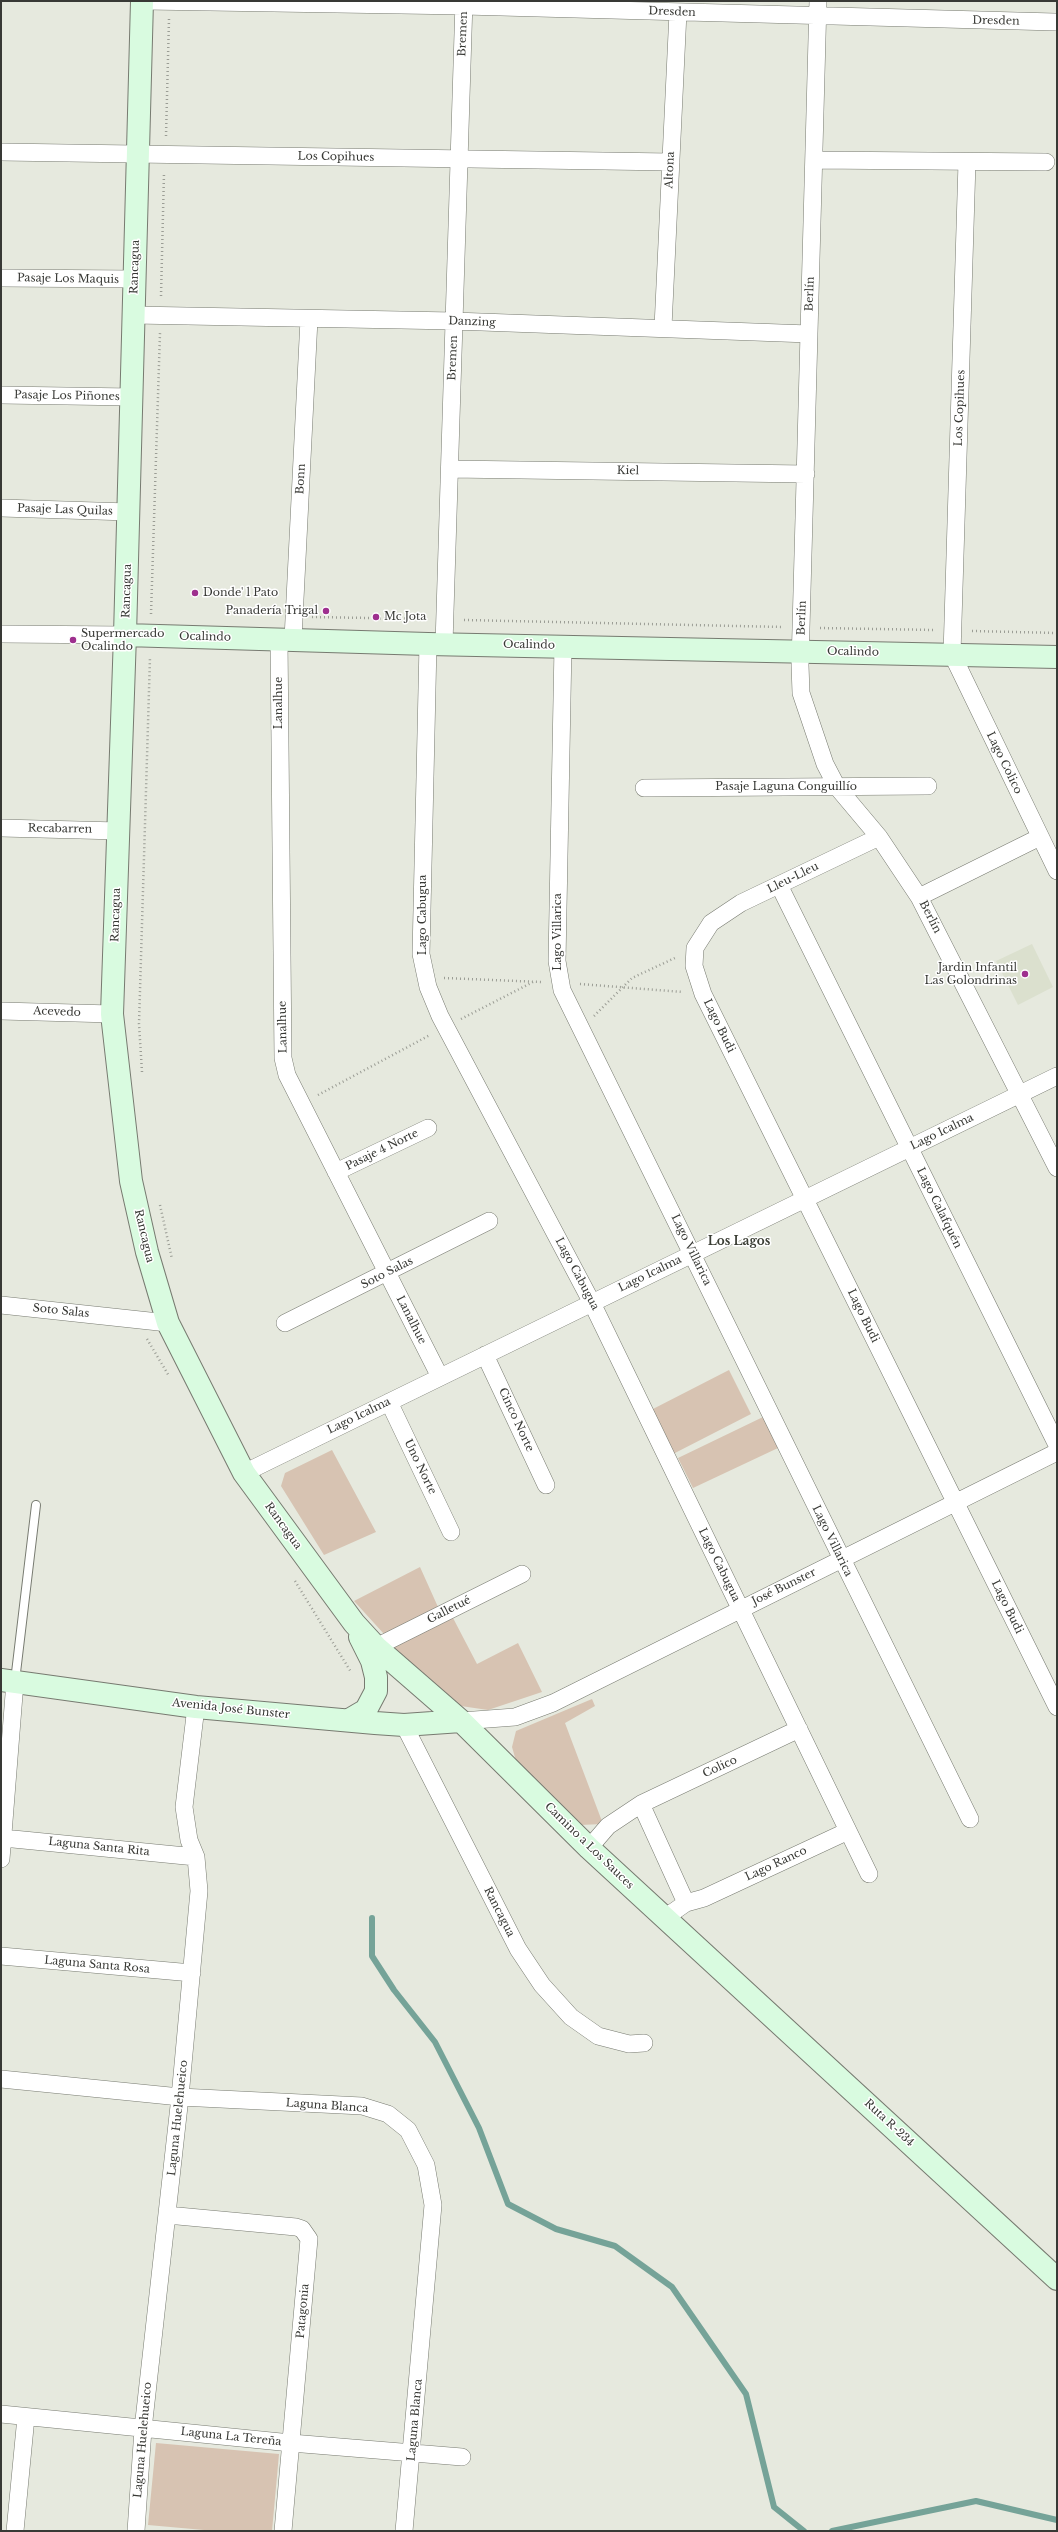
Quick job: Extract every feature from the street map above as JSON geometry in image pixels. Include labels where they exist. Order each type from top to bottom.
[{"type":"main road","name":"Rancagua","points":[[142,1],[129,512],[112,1014],[131,1182],[156,1283],[168,1323],[244,1473],[354,1623],[376,1647],[461,1721]]},
{"type":"main road","name":"Ocalindo","points":[[125,635],[436,644],[1057,656]]},
{"type":"main road","points":[[349,1720],[366,1710],[376,1691],[376,1677],[372,1661],[354,1623]]},
{"type":"main road","name":"Avenida José Bunster","points":[[8,1681],[196,1707],[404,1725],[461,1721]]},
{"type":"main road","name":"Camino a Los Sauces","points":[[461,1721],[589,1848],[720,1967]]},
{"type":"main road","name":"Ruta R-234","points":[[720,1967],[1057,2278]]},
{"type":"street","name":"Dresden","points":[[146,1],[464,4],[678,12],[818,9],[1055,22]]},
{"type":"street","name":"Bremen","points":[[436,644],[445,620],[464,4]]},
{"type":"street","name":"Berlín","points":[[818,9],[800,679],[805,710],[825,764],[837,787],[879,837],[919,897],[1021,1094],[1057,1168]]},
{"type":"street","name":"Altona","points":[[663,327],[678,12]]},
{"type":"street","name":"Los Copihues","points":[[1,152],[670,162]]},
{"type":"street","points":[[814,160],[1046,162]]},
{"type":"street","name":"Los Copihues","points":[[952,654],[967,162]]},
{"type":"street","name":"Pasaje Los Maquis","points":[[1,278],[135,279]]},
{"type":"street","name":"Danzing","points":[[134,315],[454,321],[663,327],[809,334]]},
{"type":"street","name":"Bonn","points":[[286,639],[294,617],[309,318]]},
{"type":"street","name":"Pasaje Los Piñones","points":[[1,395],[132,397]]},
{"type":"street","name":"Kiel","points":[[450,469],[806,474]]},
{"type":"street","name":"Pasaje Las Quilas","points":[[1,508],[129,512]]},
{"type":"street","name":"Ocalindo","points":[[1,634],[125,635]]},
{"type":"street","name":"Lanalhue","points":[[286,639],[283,1058],[287,1075],[301,1104],[440,1377]]},
{"type":"street","name":"Lago Cabugua","points":[[436,644],[421,954],[428,987],[446,1027],[592,1303],[869,1874]]},
{"type":"street","name":"Lago Villarica","points":[[563,646],[557,961],[560,983],[841,1559],[970,1819]]},
{"type":"street","name":"Lago Colico","points":[[952,654],[1057,871]]},
{"type":"street","name":"Pasaje Laguna Conguillío","points":[[644,788],[928,786]]},
{"type":"street","name":"Recabarren","points":[[1,828],[119,831]]},
{"type":"street","name":"Lleu-Lleu","points":[[695,948],[711,924],[741,903],[879,837]]},
{"type":"street","points":[[919,897],[1040,837]]},
{"type":"street","name":"Lago Calafquén","points":[[779,885],[1057,1445]]},
{"type":"street","name":"Lago Budi","points":[[695,948],[694,966],[703,994],[1057,1707]]},
{"type":"street","name":"Acevedo","points":[[1,1010],[112,1014]]},
{"type":"street","name":"Lago Icalma","points":[[244,1473],[1057,1076]]},
{"type":"street","name":"Pasaje 4 Norte","points":[[336,1172],[428,1128]]},
{"type":"street","name":"Soto Salas","points":[[285,1323],[489,1222]]},
{"type":"street","name":"Soto Salas","points":[[1,1305],[168,1323]]},
{"type":"street","name":"Cinco Norte","points":[[485,1355],[546,1485]]},
{"type":"street","name":"Uno Norte","points":[[389,1402],[451,1532]]},
{"type":"street","name":"José Bunster","points":[[461,1721],[515,1717],[535,1710],[1057,1452]]},
{"type":"street","name":"Galletué","points":[[376,1647],[522,1574]]},
{"type":"street","points":[[1,1859],[8,1681]]},
{"type":"street","name":"Laguna Huelehueico","points":[[136,2531],[144,2429],[180,2096],[199,1891],[196,1857],[189,1840],[184,1807],[196,1707]]},
{"type":"street","name":"Rancagua","points":[[404,1725],[518,1949],[542,1985],[567,2014],[593,2033],[613,2041],[644,2043]]},
{"type":"street","name":"Colico","points":[[589,1848],[608,1826],[640,1804],[799,1729]]},
{"type":"street","points":[[640,1804],[686,1903]]},
{"type":"street","name":"Lago Ranco","points":[[666,1917],[686,1903],[704,1898],[848,1831]]},
{"type":"street","name":"Laguna Santa Rita","points":[[3,1838],[196,1857]]},
{"type":"street","name":"Laguna Santa Rosa","points":[[1,1956],[192,1973]]},
{"type":"street","name":"Laguna Blanca","points":[[1,2079],[180,2096],[362,2106],[388,2114],[408,2130],[415,2141],[430,2178],[433,2205],[413,2453],[404,2531]]},
{"type":"street","name":"Patagonia","points":[[167,2215],[296,2227],[307,2234],[309,2245],[283,2531]]},
{"type":"street","name":"Laguna La Tereña","points":[[1,2414],[290,2443],[462,2457]]},
{"type":"street","points":[[15,2531],[26,2417]]},
{"type":"lane","points":[[8,1681],[36,1505]]},
{"type":"path","points":[[142,1079],[139,1024],[170,2]]},
{"type":"path","points":[[151,614],[159,614]]},
{"type":"path","points":[[294,617],[1057,633]]},
{"type":"path","points":[[581,1028],[614,997],[622,986],[632,978],[695,948]]},
{"type":"path","points":[[301,1104],[534,982],[426,977]]},
{"type":"path","points":[[560,983],[622,986],[703,994]]},
{"type":"path","points":[[156,1283],[168,1273],[172,1256],[158,1198]]},
{"type":"path","points":[[138,1320],[173,1383]]},
{"type":"path","points":[[291,1575],[352,1674]]},
{"type":"shaded area","name":"Jardin Infantil Las Golondrinas","points":[[1032,944],[1053,987],[1018,1005],[996,961]]},
{"type":"shaded area","points":[[729,1370],[751,1414],[673,1454],[651,1410]]},
{"type":"shaded area","points":[[763,1417],[778,1448],[693,1488],[678,1458]]},
{"type":"shaded area","points":[[332,1450],[376,1532],[324,1555],[281,1486],[285,1473]]},
{"type":"shaded area","points":[[420,1567],[438,1607],[384,1634],[354,1601]]},
{"type":"shaded area","points":[[453,1618],[477,1664],[518,1643],[542,1692],[488,1710],[454,1705],[391,1648]]},
{"type":"shaded area","points":[[592,1699],[595,1706],[565,1723],[603,1824],[580,1825],[518,1768],[512,1747],[516,1731]]},
{"type":"shaded area","points":[[156,2443],[279,2454],[272,2531],[215,2531],[148,2525]]},
{"type":"waterway","points":[[372,1918],[372,1956],[394,1990],[435,2042],[479,2128],[508,2204],[556,2229],[615,2246],[672,2287],[746,2394],[774,2507],[804,2531]]},
{"type":"waterway","points":[[832,2531],[976,2501],[1057,2520]]},
{"type":"place","name":"Donde' l Pato","points":[[195,593]]},
{"type":"place","name":"Panadería Trigal","points":[[326,611]]},
{"type":"place","name":"Mc Jota","points":[[376,617]]},
{"type":"place","name":"Supermercado Ocalindo","points":[[73,640]]},
{"type":"place","name":"Jardin Infantil Las Golondrinas","points":[[1025,974]]},
{"type":"district","name":"Los Lagos","points":[[739,1242]]}]
